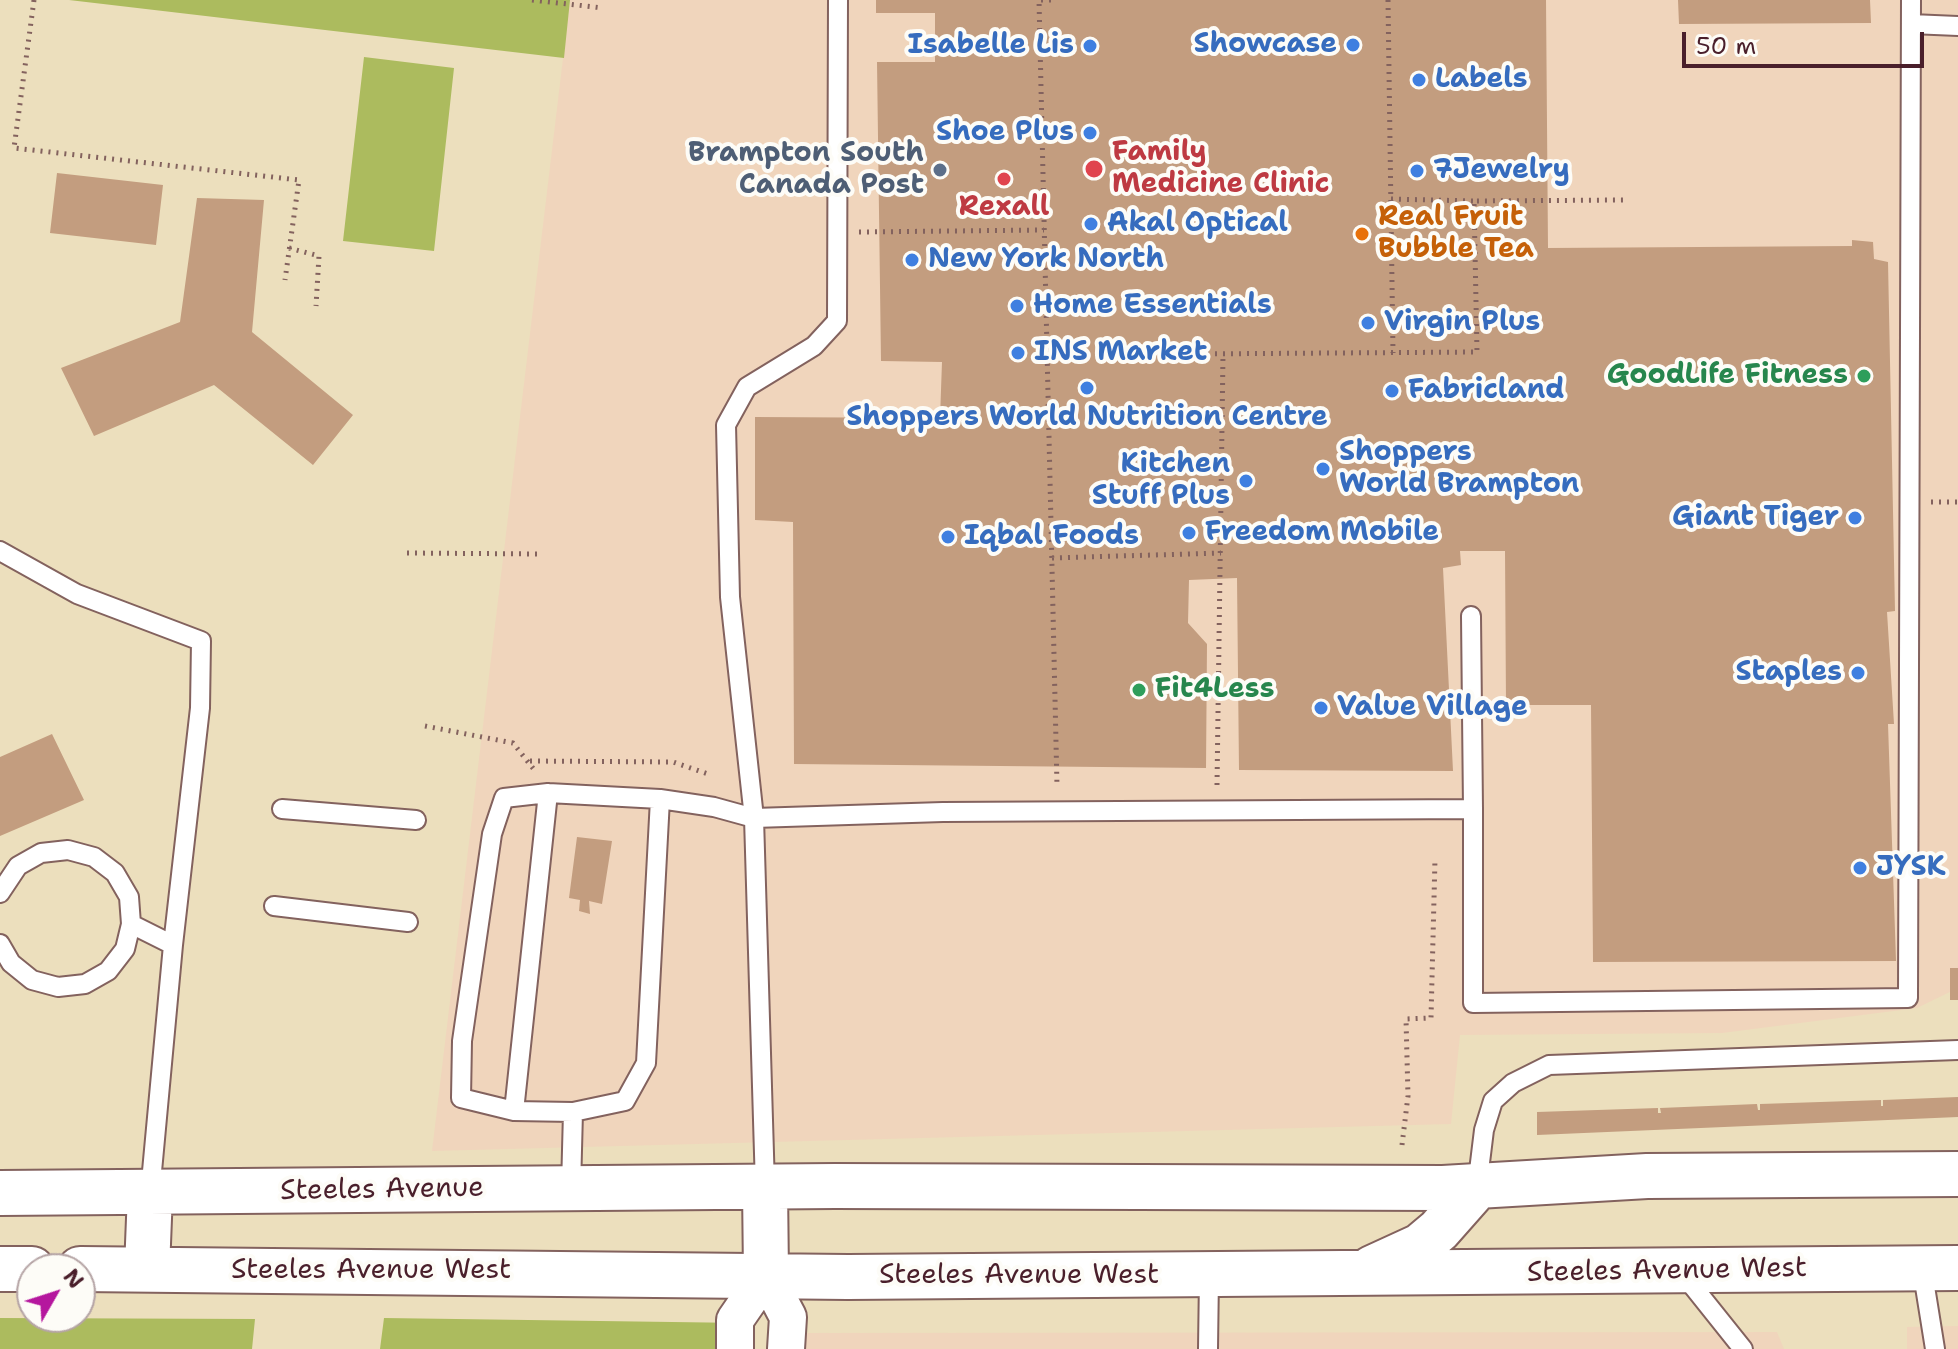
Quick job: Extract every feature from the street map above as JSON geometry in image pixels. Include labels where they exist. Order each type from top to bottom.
[{"type":"main road","points":[[766,1275],[765,1187],[1477,1187],[1647,1176],[1958,1174]]},
{"type":"main road","name":"Steeles Avenue","points":[[0,1193],[765,1187]]},
{"type":"main road","points":[[1358,1273],[1420,1246],[1439,1230],[1477,1187]]},
{"type":"main road","points":[[147,1269],[150,1193]]},
{"type":"main road","name":"Steeles Avenue West","points":[[96,1269],[1209,1276],[1940,1268]]},
{"type":"street","points":[[735,1349],[735,1320],[766,1275],[788,1317],[786,1349]]},
{"type":"lane","points":[[765,1187],[754,818],[730,597],[726,425],[747,387],[814,346],[837,321],[838,0]]},
{"type":"lane","points":[[1471,616],[1473,1003],[1908,998],[1911,0]]},
{"type":"lane","points":[[1911,24],[1958,26]]},
{"type":"lane","points":[[0,551],[77,594],[201,641],[200,708],[173,945],[150,1193]]},
{"type":"lane","points":[[660,799],[646,1063],[625,1101],[573,1112],[514,1111],[461,1098],[462,1041],[492,834],[504,798],[548,793],[660,799],[714,807],[754,818],[1057,811],[1473,809]]},
{"type":"lane","points":[[514,1111],[548,793]]},
{"type":"lane","points":[[282,809],[416,820]]},
{"type":"lane","points":[[0,893],[18,866],[41,853],[68,850],[94,857],[115,873],[129,897],[131,924],[125,949],[108,971],[85,984],[58,987],[32,980],[11,963],[0,944]]},
{"type":"lane","points":[[274,906],[408,922]]},
{"type":"lane","points":[[131,924],[173,945]]},
{"type":"lane","points":[[1477,1187],[1484,1130],[1493,1101],[1513,1083],[1549,1065],[1958,1050]]},
{"type":"lane","points":[[571,1188],[573,1112]]},
{"type":"lane","points":[[1935,1349],[1940,1268]]},
{"type":"lane","points":[[1681,1272],[1743,1349]]},
{"type":"lane","points":[[1208,1349],[1209,1276]]},
{"type":"path","points":[[34,0],[14,148],[299,180],[285,280]]},
{"type":"path","points":[[532,0],[603,8]]},
{"type":"path","points":[[1051,0],[1039,0],[1057,811]]},
{"type":"path","points":[[1388,0],[1393,353]]},
{"type":"path","points":[[1391,199],[1623,200]]},
{"type":"path","points":[[1047,355],[1477,352],[1474,201]]},
{"type":"path","points":[[838,232],[1044,230]]},
{"type":"path","points":[[289,248],[319,256],[316,306]]},
{"type":"path","points":[[1216,810],[1223,354]]},
{"type":"path","points":[[1929,502],[1958,502]]},
{"type":"path","points":[[407,553],[539,554]]},
{"type":"path","points":[[1052,558],[1221,553]]},
{"type":"path","points":[[425,726],[513,743],[530,761],[548,793]]},
{"type":"path","points":[[530,761],[673,762],[711,775]]},
{"type":"path","points":[[1402,1145],[1408,1096],[1406,1019],[1431,1018],[1435,859]]},
{"type":"shaded area","points":[[570,0],[1958,0],[1958,988],[1917,1008],[1722,1033],[1460,1035],[1451,1124],[432,1151]]},
{"type":"shaded area","points":[[1958,1326],[1958,1349],[1907,1349],[1907,1327]]},
{"type":"shaded area","points":[[1777,1332],[1784,1349],[804,1349],[803,1333]]},
{"type":"green space","points":[[69,0],[570,0],[564,58]]},
{"type":"green space","points":[[364,57],[454,68],[434,251],[343,241]]},
{"type":"green space","points":[[0,1318],[16,1318],[16,1333],[96,1333],[96,1318],[255,1319],[252,1349],[0,1349]]},
{"type":"green space","points":[[384,1318],[744,1323],[743,1349],[380,1349]]},
{"type":"building","name":"Shoppers World Brampton","points":[[876,0],[1546,0],[1548,248],[1852,246],[1852,240],[1873,242],[1874,259],[1888,262],[1895,611],[1887,612],[1894,724],[1888,724],[1896,961],[1593,962],[1591,705],[1506,705],[1505,551],[1460,551],[1461,565],[1443,568],[1453,771],[1239,770],[1237,578],[1189,580],[1188,623],[1207,644],[1206,768],[794,764],[793,522],[755,520],[755,417],[940,418],[942,362],[881,361],[877,62],[935,62],[935,13],[876,13]]},
{"type":"building","points":[[1678,0],[1870,0],[1871,23],[1679,24]]},
{"type":"building","points":[[57,173],[163,185],[156,245],[50,233]]},
{"type":"building","points":[[197,198],[264,200],[252,332],[353,415],[313,465],[214,385],[94,436],[61,368],[180,322]]},
{"type":"building","points":[[52,734],[84,800],[0,836],[0,757]]},
{"type":"building","points":[[577,837],[612,841],[602,904],[589,901],[590,914],[579,911],[580,900],[569,898]]},
{"type":"building","points":[[1950,968],[1958,968],[1958,1000],[1950,1000]]},
{"type":"building","points":[[1958,1097],[1958,1117],[1537,1135],[1537,1112],[1658,1108],[1658,1113],[1661,1113],[1660,1108],[1757,1104],[1760,1110],[1760,1104],[1881,1100],[1883,1106],[1883,1100]]},
{"type":"place","name":"Showcase","points":[[1353,45]]},
{"type":"place","name":"Isabelle Lis","points":[[1090,46]]},
{"type":"place","name":"Labels","points":[[1419,80]]},
{"type":"place","name":"Shoe Plus","points":[[1090,133]]},
{"type":"place","name":"Family Medicine Clinic","points":[[1094,169]]},
{"type":"place","name":"Brampton South Canada Post","points":[[940,170]]},
{"type":"place","name":"7Jewelry","points":[[1417,171]]},
{"type":"place","name":"Rexall","points":[[1004,179]]},
{"type":"place","name":"Akal Optical","points":[[1091,224]]},
{"type":"place","name":"Real Fruit Bubble Tea","points":[[1362,234]]},
{"type":"place","name":"New York North","points":[[912,260]]},
{"type":"place","name":"Home Essentials","points":[[1017,306]]},
{"type":"place","name":"Virgin Plus","points":[[1368,323]]},
{"type":"place","name":"INS Market","points":[[1018,353]]},
{"type":"place","name":"GoodLife Fitness","points":[[1864,376]]},
{"type":"place","name":"Shoppers World Nutrition Centre","points":[[1087,388]]},
{"type":"place","name":"Fabricland","points":[[1392,391]]},
{"type":"place","name":"Shoppers World Brampton","points":[[1323,469]]},
{"type":"place","name":"Kitchen Stuff Plus","points":[[1246,481]]},
{"type":"place","name":"Giant Tiger","points":[[1855,518]]},
{"type":"place","name":"Freedom Mobile","points":[[1189,533]]},
{"type":"place","name":"Iqbal Foods","points":[[948,537]]},
{"type":"place","name":"Staples","points":[[1858,673]]},
{"type":"place","name":"Fit4Less","points":[[1139,690]]},
{"type":"place","name":"Value Village","points":[[1321,708]]},
{"type":"place","name":"JYSK","points":[[1860,868]]}]
